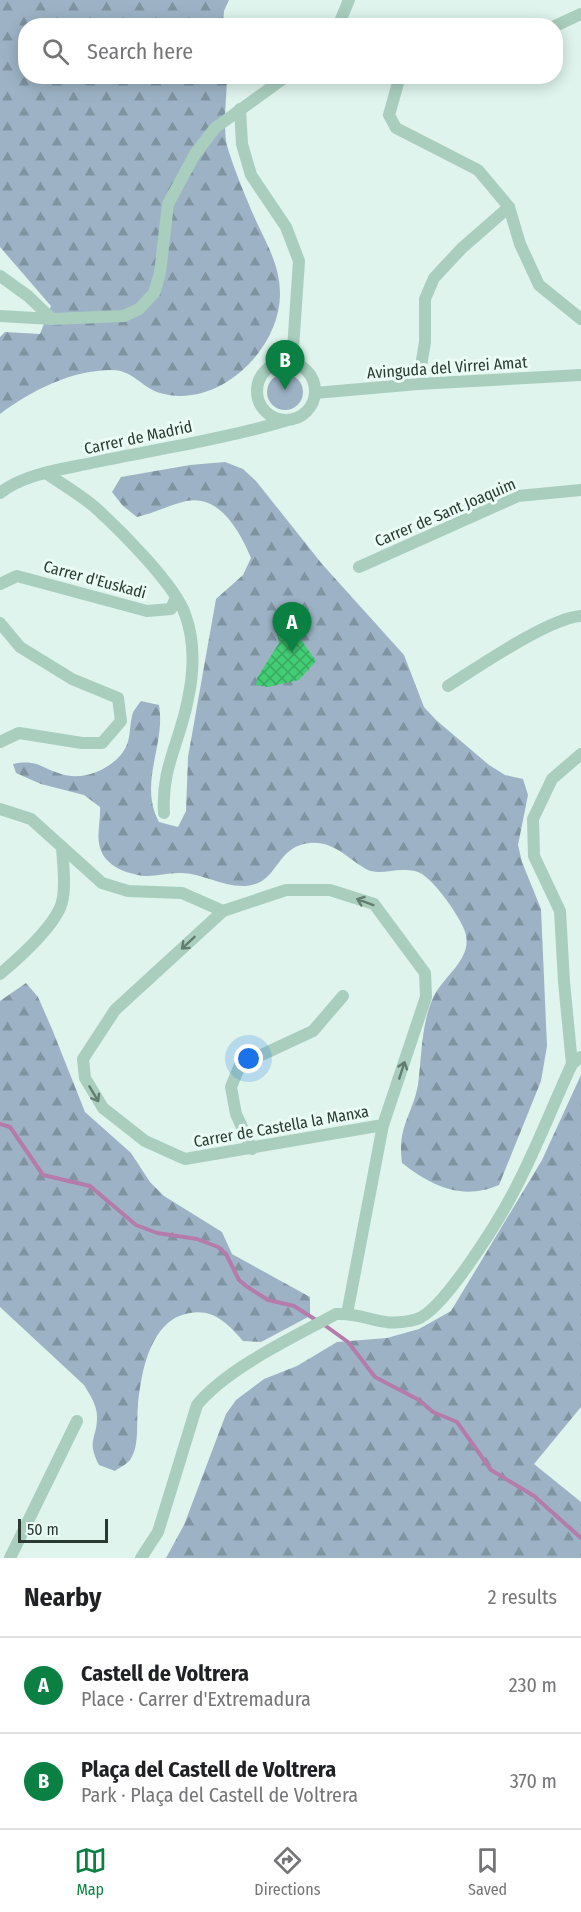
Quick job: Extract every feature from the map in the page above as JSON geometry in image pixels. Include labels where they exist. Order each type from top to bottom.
[{"type":"street","points":[[341,18],[349,0]]},
{"type":"street","points":[[563,22],[581,14]]},
{"type":"street","points":[[0,316],[52,319],[124,316],[139,309],[154,293],[160,273],[168,204],[195,154],[215,128],[276,84]]},
{"type":"street","points":[[398,84],[389,115],[396,128],[478,170],[509,207],[520,244],[539,285],[581,320]]},
{"type":"street","points":[[240,109],[242,144],[251,175],[286,227],[299,261],[292,349],[282,362],[265,371],[260,379],[257,398],[267,414],[285,421],[302,416],[309,410],[315,393],[311,377],[306,370],[298,365],[282,362]]},
{"type":"street","points":[[418,384],[425,342],[425,298],[434,278],[462,248],[509,207]]},
{"type":"street","points":[[0,276],[28,296],[52,319]]},
{"type":"street","name":"Avinguda del Virrei Amat","points":[[315,393],[418,384],[581,375]]},
{"type":"street","name":"Carrer de Madrid","points":[[0,493],[9,486],[46,473],[238,435],[285,421]]},
{"type":"street","points":[[46,473],[97,509],[176,597],[190,630],[192,674],[179,737],[164,778],[164,813]]},
{"type":"street","name":"Carrer de Sant Joaquim","points":[[359,567],[518,496],[581,490]]},
{"type":"street","name":"Carrer d'Euskadi","points":[[0,584],[17,576],[147,611],[171,609],[176,597]]},
{"type":"street","points":[[448,686],[521,641],[571,617],[581,616]]},
{"type":"street","points":[[0,623],[20,647],[72,679],[118,698],[121,721],[102,743],[82,743],[19,733],[0,742]]},
{"type":"street","points":[[141,1558],[158,1532],[197,1405],[208,1392],[239,1370],[336,1314],[347,1314],[388,1325],[419,1318],[447,1295],[513,1194],[576,1060],[560,911],[534,856],[533,819],[552,779],[581,754]]},
{"type":"street","points":[[0,809],[31,819],[102,883],[128,891],[182,893],[223,911]]},
{"type":"street","points":[[0,974],[26,951],[60,907],[64,872],[62,848]]},
{"type":"street","name":"Carrer de Castella la Manxa","points":[[347,1314],[383,1125],[426,997],[425,973],[374,904],[330,890],[286,890],[223,911],[115,1010],[83,1059],[85,1078],[103,1108],[145,1142],[185,1159],[383,1125]]},
{"type":"street","points":[[252,1149],[236,1114],[231,1087],[240,1065],[313,1031],[343,996]]},
{"type":"street","points":[[10,1558],[77,1421]]},
{"type":"green space","points":[[0,0],[229,0],[224,18],[18,18],[18,84],[227,84],[226,142],[246,197],[273,258],[280,285],[277,315],[269,335],[257,354],[242,371],[223,384],[203,393],[182,396],[154,391],[126,373],[112,370],[97,371],[53,383],[25,397],[0,414],[0,337],[5,332],[40,334],[51,306],[0,247]]},
{"type":"green space","points":[[285,374],[298,379],[303,392],[298,405],[285,410],[272,405],[267,392],[272,379]]},
{"type":"green space","points":[[225,462],[243,469],[256,481],[322,564],[404,655],[424,707],[436,720],[489,765],[505,775],[523,779],[528,795],[518,845],[522,862],[541,909],[547,1046],[541,1081],[499,1185],[472,1192],[448,1189],[402,1163],[403,1131],[418,1085],[423,1039],[430,1006],[439,988],[462,957],[467,939],[451,907],[426,877],[411,870],[370,871],[334,848],[319,843],[300,845],[292,849],[265,879],[248,886],[228,884],[189,874],[145,876],[130,873],[112,864],[102,853],[99,840],[100,807],[84,795],[41,784],[16,773],[13,764],[21,763],[33,763],[69,776],[87,775],[103,769],[118,758],[126,748],[133,714],[141,701],[159,705],[159,735],[151,793],[153,807],[159,822],[178,827],[186,811],[188,757],[216,599],[243,575],[251,558],[235,527],[219,509],[209,503],[198,500],[186,501],[137,517],[123,506],[112,492],[121,477],[190,465]]},
{"type":"green space","points":[[26,983],[38,997],[85,1112],[131,1153],[150,1182],[164,1196],[222,1232],[232,1254],[310,1297],[310,1316],[261,1342],[243,1341],[220,1319],[206,1313],[190,1313],[176,1317],[165,1325],[150,1349],[145,1364],[139,1393],[133,1454],[129,1461],[115,1471],[99,1465],[95,1457],[93,1445],[97,1413],[93,1400],[84,1385],[0,1307],[0,1001]]},
{"type":"green space","points":[[581,1075],[581,1407],[534,1464],[581,1502],[581,1558],[166,1558],[184,1525],[226,1414],[236,1400],[264,1379],[297,1366],[337,1342],[387,1338],[419,1329],[451,1311],[542,1160]]},
{"type":"building","points":[[285,617],[316,661],[299,680],[268,687],[256,685],[257,678],[279,643],[276,629]]},
{"type":"waterway","points":[[0,1124],[10,1127],[43,1175],[90,1186],[136,1225],[157,1233],[197,1239],[218,1247],[226,1254],[239,1280],[246,1286],[268,1300],[294,1306],[316,1320]]},
{"type":"waterway","points":[[323,1324],[348,1342],[375,1377],[419,1400],[433,1412],[457,1422],[491,1470],[534,1496],[581,1538]]},
{"type":"place","name":"Plaça del Castell de Voltrera","points":[[285,390]]},
{"type":"place","name":"Castell de Voltrera","points":[[292,652]]}]
